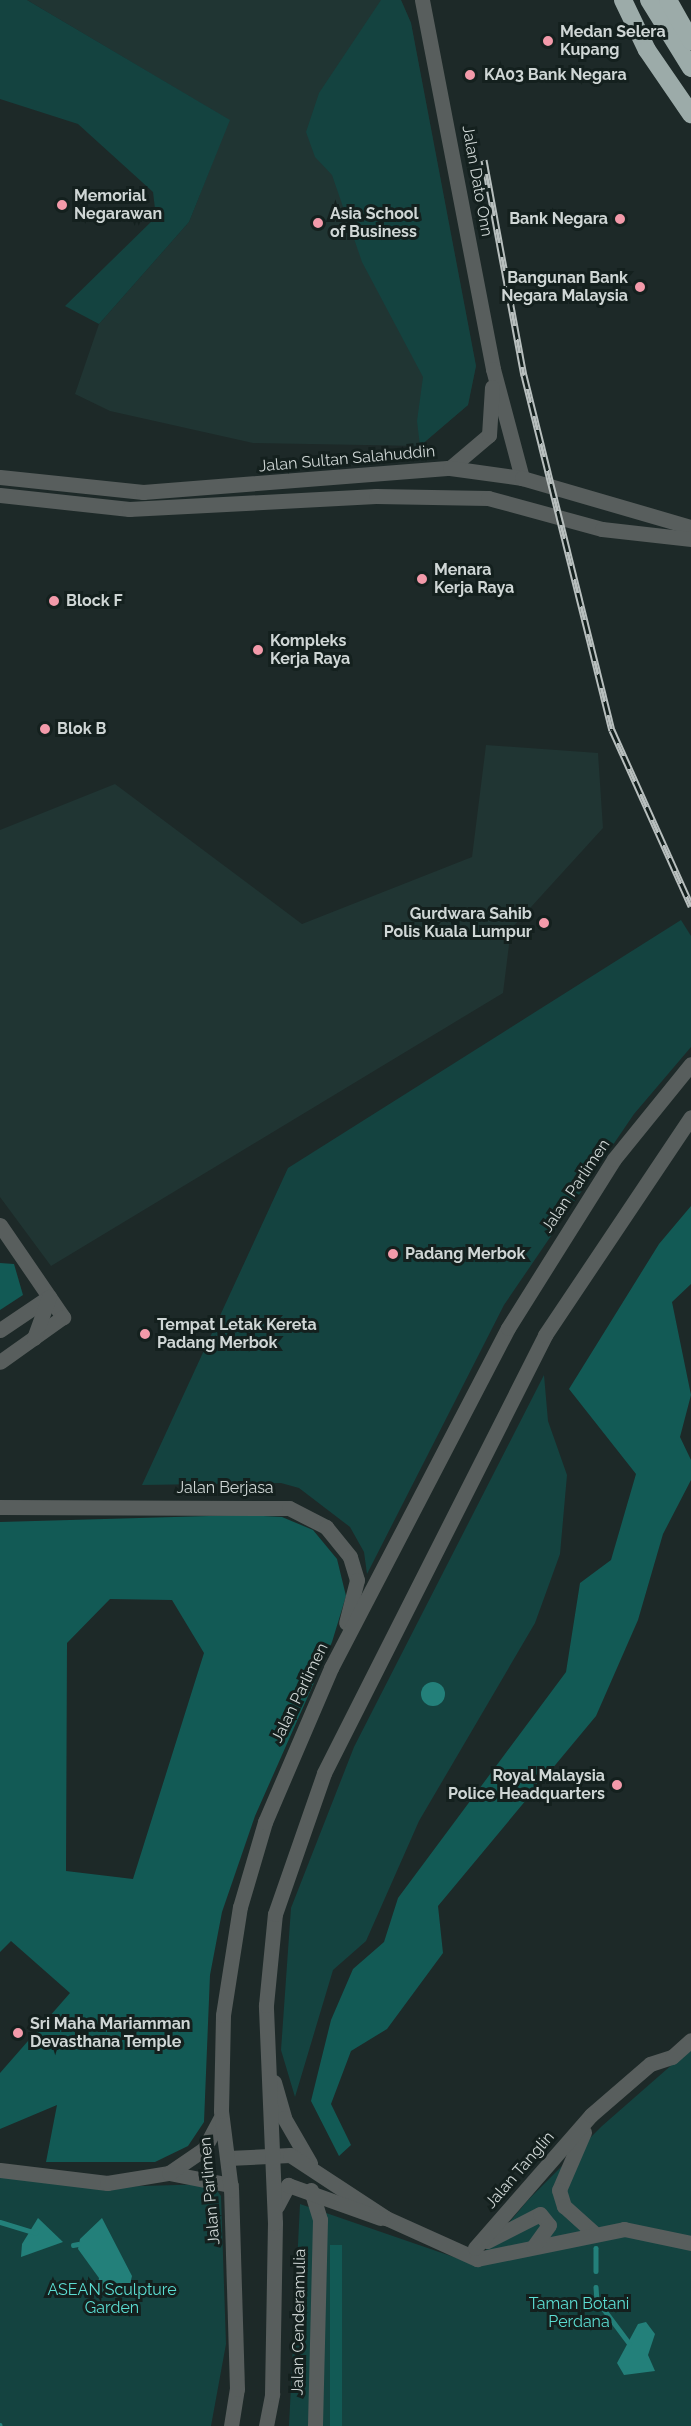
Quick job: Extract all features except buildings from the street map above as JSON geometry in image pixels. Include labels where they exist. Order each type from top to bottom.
[{"type":"highway","points":[[623,0],[647,50],[691,114]]},
{"type":"highway","points":[[649,0],[691,68]]},
{"type":"highway","points":[[668,0],[691,41]]},
{"type":"street","name":"Jalan Dato Onn","points":[[422,0],[493,369],[522,478]]},
{"type":"street","name":"Jalan Dato Onn","points":[[450,468],[489,435],[493,369]]},
{"type":"street","name":"Jalan Sultan Salahuddin","points":[[0,477],[143,492],[450,468],[522,478],[691,527]]},
{"type":"street","points":[[0,495],[129,509],[376,496],[488,498],[602,529],[691,539]]},
{"type":"street","name":"Jalan Parlimen","points":[[231,2426],[237,2389],[231,2185],[221,2111],[223,2015],[240,1907],[292,1750],[331,1668],[508,1328],[614,1158],[691,1064]]},
{"type":"street","points":[[266,2426],[272,2394],[275,2223],[267,2059],[275,1914],[324,1773],[545,1335],[691,1117]]},
{"type":"street","points":[[0,1225],[63,1317],[0,1362]]},
{"type":"street","points":[[0,1330],[48,1297]]},
{"type":"street","points":[[34,1338],[48,1297]]},
{"type":"street","name":"Jalan Berjasa","points":[[0,1507],[271,1504],[307,1514],[341,1542],[357,1580],[331,1668]]},
{"type":"street","name":"Jalan Tanglin","points":[[470,2252],[591,2115],[650,2064],[672,2057],[691,2040]]},
{"type":"street","points":[[267,2059],[284,2118],[313,2166]]},
{"type":"street","points":[[169,2174],[204,2149],[220,2124],[221,2111]]},
{"type":"street","name":"Jalan Tanglin","points":[[591,2115],[560,2190],[564,2206],[593,2232]]},
{"type":"street","points":[[228,2158],[290,2155],[313,2166],[386,2218]]},
{"type":"street","points":[[0,2170],[107,2183],[169,2174],[231,2185]]},
{"type":"street","points":[[275,2223],[282,2190],[288,2186],[311,2190],[386,2218],[470,2252],[477,2259],[593,2232],[634,2230],[691,2243]]},
{"type":"street","name":"Jalan Cenderamulia","points":[[311,2190],[320,2220],[315,2426]]},
{"type":"street","points":[[320,2220],[346,2204]]},
{"type":"street","points":[[470,2252],[540,2214],[549,2225],[534,2246]]},
{"type":"shaded area","name":"Asia School of Business","points":[[27,0],[401,0],[411,23],[476,366],[468,405],[420,446],[253,443],[110,411],[75,394],[99,324],[189,222],[229,120]]},
{"type":"shaded area","points":[[486,745],[598,753],[603,828],[511,929],[503,993],[51,1266],[0,1197],[0,830],[115,784],[302,924],[472,857]]},
{"type":"shaded area","points":[[691,1206],[691,1284],[672,1302],[691,1395],[680,1437],[691,1460],[691,1480],[663,1534],[638,1620],[596,1716],[438,1906],[443,1953],[387,2029],[351,2051],[331,2104],[351,2145],[339,2156],[311,2101],[331,2020],[353,1969],[384,1942],[398,1898],[566,1672],[580,1583],[611,1560],[636,1474],[569,1389],[659,1244]]},
{"type":"shaded area","points":[[0,1263],[14,1264],[23,1295],[0,1310]]},
{"type":"shaded area","points":[[244,1515],[282,1517],[313,1530],[337,1559],[346,1596],[332,1642],[255,1816],[222,1912],[210,1975],[204,2122],[188,2146],[155,2162],[46,2162],[57,2105],[0,2129],[0,2073],[70,1993],[11,1941],[0,1952],[0,1522]],"holes":[[[110,1599],[172,1600],[204,1653],[133,1879],[66,1871],[67,1643]]]},
{"type":"shaded area","points":[[433,1682],[442,1685],[445,1694],[442,1703],[433,1706],[424,1703],[421,1694],[424,1685]]},
{"type":"shaded area","points":[[38,2218],[63,2242],[21,2257],[22,2244]]},
{"type":"shaded area","points":[[102,2218],[132,2276],[129,2289],[110,2297],[97,2290],[99,2278],[78,2249],[80,2239]]},
{"type":"shaded area","points":[[330,2245],[342,2245],[342,2426],[330,2426]]},
{"type":"shaded area","points":[[646,2322],[655,2334],[648,2355],[655,2371],[624,2375],[617,2363],[638,2324]]},
{"type":"green space","points":[[0,0],[27,0],[230,120],[189,222],[99,324],[65,306],[156,217],[153,192],[78,124],[0,99]]},
{"type":"green space","points":[[381,0],[401,0],[411,23],[476,366],[468,405],[420,446],[417,421],[423,377],[362,262],[332,175],[315,157],[306,132],[319,93]]},
{"type":"green space","name":"Padang Merbok","points":[[681,920],[691,936],[691,1047],[634,1114],[504,1305],[367,1574],[364,1552],[350,1527],[299,1488],[281,1483],[142,1485],[288,1168]]},
{"type":"green space","points":[[544,1375],[548,1421],[567,1475],[560,1554],[535,1623],[419,1821],[366,1941],[333,1970],[295,2097],[281,2050],[291,1908],[354,1747]]},
{"type":"green space","name":"Taman Botani Perdana","points":[[691,2048],[691,2426],[289,2426],[300,2204],[474,2264],[528,2200],[602,2126]]},
{"type":"green space","name":"ASEAN Sculpture Garden","points":[[0,2175],[107,2187],[212,2184],[221,2196],[226,2344],[211,2426],[0,2426]]},
{"type":"waterway","points":[[0,2222],[35,2233]]},
{"type":"waterway","points":[[73,2245],[78,2244]]},
{"type":"waterway","points":[[596,2248],[596,2271]]},
{"type":"waterway","points":[[596,2287],[597,2300],[629,2343]]},
{"type":"railway","points":[[484,160],[524,375],[612,730],[691,906]]},
{"type":"place","name":"Medan Selera Kupang","points":[[548,41]]},
{"type":"place","name":"KA03 Bank Negara","points":[[470,75]]},
{"type":"place","name":"Memorial Negarawan","points":[[62,205]]},
{"type":"place","name":"Bank Negara","points":[[620,219]]},
{"type":"place","name":"Asia School of Business","points":[[318,223]]},
{"type":"place","name":"Bangunan Bank Negara Malaysia","points":[[640,287]]},
{"type":"place","name":"Menara Kerja Raya","points":[[422,579]]},
{"type":"place","name":"Block F","points":[[54,601]]},
{"type":"place","name":"Kompleks Kerja Raya","points":[[258,650]]},
{"type":"place","name":"Blok B","points":[[45,729]]},
{"type":"place","name":"Gurdwara Sahib Polis Kuala Lumpur","points":[[544,923]]},
{"type":"place","name":"Padang Merbok","points":[[393,1254]]},
{"type":"place","name":"Tempat Letak Kereta Padang Merbok","points":[[145,1334]]},
{"type":"place","name":"Royal Malaysia Police Headquarters","points":[[617,1785]]},
{"type":"place","name":"Sri Maha Mariamman Devasthana Temple","points":[[18,2033]]}]
